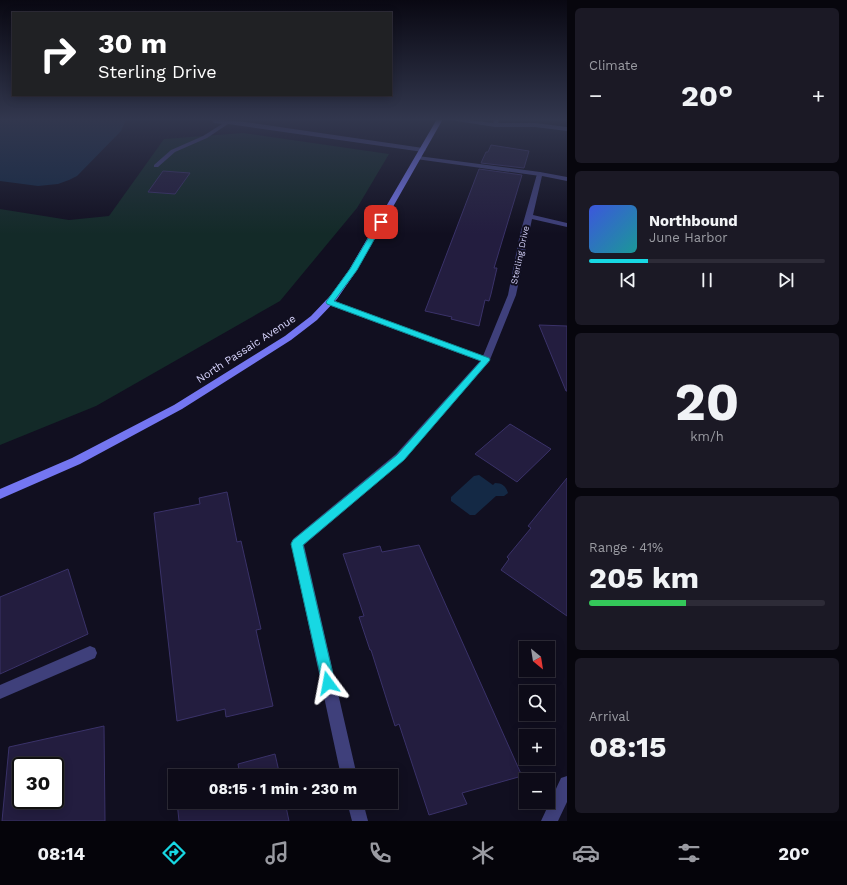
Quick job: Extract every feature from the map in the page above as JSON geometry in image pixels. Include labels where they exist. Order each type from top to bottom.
[{"type":"main road","name":"North Passaic Avenue","points":[[0,494],[76,461],[178,407],[288,338],[314,318],[329,302],[353,270],[418,158]]},
{"type":"street","points":[[156,166],[166,157]]},
{"type":"street","points":[[418,158],[567,179]]},
{"type":"street","name":"Sterling Drive","points":[[347,769],[297,544],[400,457],[486,360],[512,295],[529,216],[540,174]]},
{"type":"street","points":[[529,216],[567,225]]},
{"type":"street","points":[[329,302],[486,360]]},
{"type":"street","points":[[0,692],[90,653]]},
{"type":"street","points":[[549,821],[567,784]]},
{"type":"street","points":[[357,809],[360,821]]},
{"type":"green space","points":[[151,157],[387,157],[357,208],[280,301],[96,406],[0,445],[0,209],[69,220],[109,216]]},
{"type":"water","points":[[0,157],[95,157],[77,176],[58,184],[38,186],[0,181]]},
{"type":"water","points":[[479,475],[493,485],[495,483],[503,485],[508,493],[504,496],[496,496],[475,515],[470,515],[451,501],[451,497],[474,476]]},
{"type":"building","points":[[484,157],[527,157],[524,168],[481,163]]},
{"type":"building","points":[[479,169],[522,175],[494,268],[497,268],[491,294],[489,301],[485,300],[479,326],[451,319],[452,317],[425,311]]},
{"type":"building","points":[[163,171],[190,173],[175,194],[148,192]]},
{"type":"building","points":[[539,325],[567,326],[567,391],[566,391]]},
{"type":"building","points":[[510,424],[551,449],[517,482],[475,454]]},
{"type":"building","points":[[567,478],[567,616],[501,570],[509,559],[507,557],[531,528],[528,526]]},
{"type":"building","points":[[227,492],[237,542],[241,541],[261,629],[256,630],[273,706],[226,717],[225,709],[177,721],[154,513],[200,504],[199,498]]},
{"type":"building","points":[[419,545],[521,773],[519,773],[519,777],[462,793],[467,804],[429,815],[399,724],[395,726],[359,617],[364,616],[343,554],[380,546],[382,552]]},
{"type":"building","points":[[68,569],[88,634],[0,674],[0,597]]},
{"type":"building","points":[[104,726],[105,821],[2,821],[9,747]]},
{"type":"building","points":[[275,754],[278,769],[239,769],[238,764]]},
{"type":"building","points":[[178,809],[286,809],[289,821],[179,821]]},
{"type":"route","points":[[328,683],[297,544],[400,457],[486,360],[329,302],[353,270],[381,222]]}]
